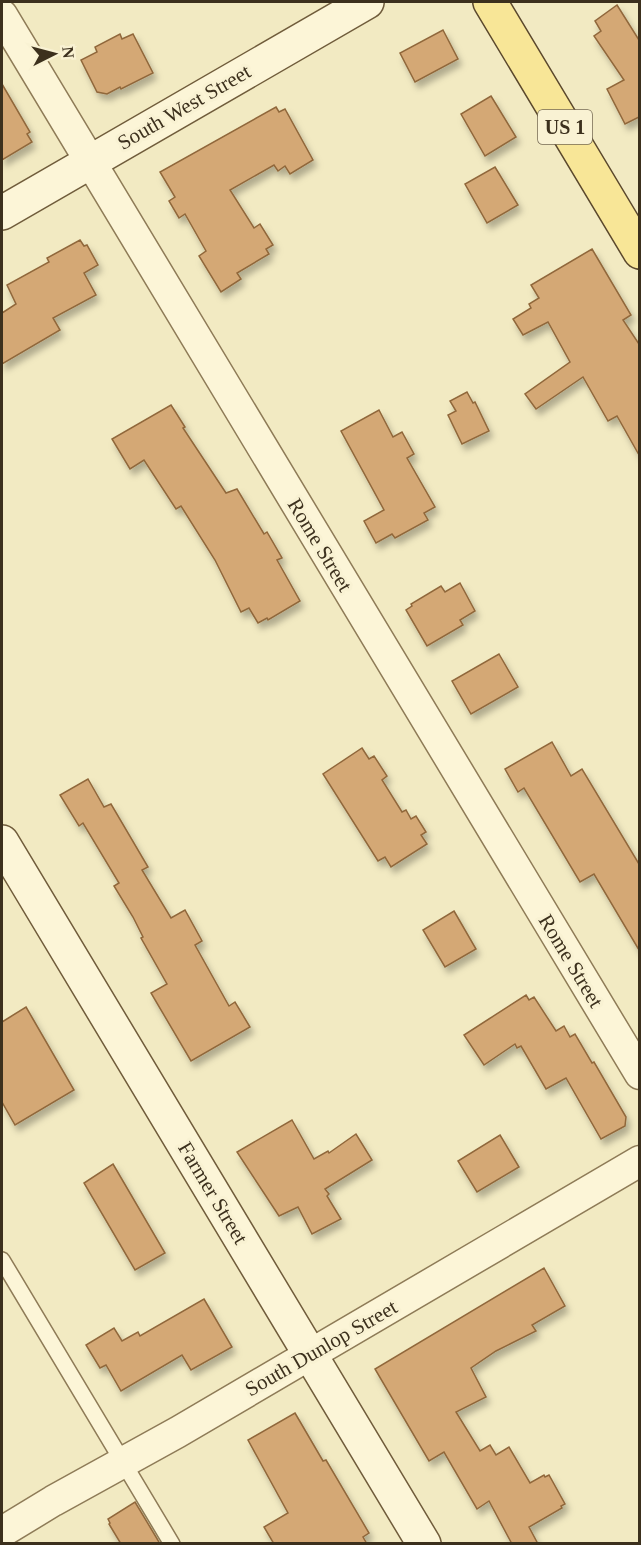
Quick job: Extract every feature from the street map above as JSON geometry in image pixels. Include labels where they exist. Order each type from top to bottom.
[{"type":"main road","name":"US 1","points":[[490,2],[639,252]]},
{"type":"street","name":"South West Street","points":[[2,213],[367,2]]},
{"type":"street","name":"Rome Street","points":[[2,15],[639,1074]]},
{"type":"street","name":"Farmer Street","points":[[2,842],[424,1544]]},
{"type":"street","name":"South Dunlop Street","points":[[2,1532],[639,1161]]},
{"type":"lane","points":[[2,1260],[172,1544]]},
{"type":"building","points":[[617,5],[639,40],[639,117],[625,124],[607,89],[624,80],[594,36],[601,31],[595,21]]},
{"type":"building","points":[[443,30],[458,59],[415,82],[400,53]]},
{"type":"building","points":[[120,34],[122,39],[133,34],[153,73],[107,94],[97,92],[81,60],[97,52],[95,47]]},
{"type":"building","points":[[2,84],[30,132],[27,134],[32,142],[2,160]]},
{"type":"building","points":[[491,96],[516,137],[485,156],[461,114]]},
{"type":"building","points":[[276,107],[279,112],[285,109],[313,160],[290,174],[285,166],[278,171],[274,165],[230,190],[254,228],[260,224],[273,245],[266,249],[269,254],[237,273],[241,279],[221,292],[199,256],[206,251],[185,214],[179,218],[169,201],[175,197],[160,172]]},
{"type":"building","points":[[495,167],[518,205],[487,223],[465,184]]},
{"type":"building","points":[[80,240],[84,246],[87,245],[98,265],[84,273],[96,295],[53,318],[60,330],[2,364],[2,313],[16,304],[7,285],[49,262],[47,258]]},
{"type":"building","points":[[592,249],[631,315],[623,320],[639,344],[639,455],[617,416],[608,421],[583,377],[536,409],[525,394],[570,362],[548,322],[523,335],[513,319],[531,308],[529,304],[539,298],[531,285]]},
{"type":"building","points":[[467,392],[473,403],[475,402],[489,431],[462,444],[448,415],[456,411],[450,401]]},
{"type":"building","points":[[171,405],[185,427],[183,428],[226,493],[237,489],[264,534],[267,532],[282,558],[277,560],[300,601],[268,620],[267,618],[258,623],[249,608],[241,612],[215,560],[181,506],[176,509],[144,460],[130,469],[112,439]]},
{"type":"building","points":[[379,410],[393,437],[402,432],[414,454],[407,458],[435,507],[424,513],[428,520],[395,538],[392,534],[376,543],[364,521],[384,510],[341,431]]},
{"type":"building","points":[[460,583],[475,611],[460,620],[463,625],[427,646],[406,610],[412,606],[411,604],[441,586],[445,592]]},
{"type":"building","points":[[499,654],[518,687],[471,714],[452,681]]},
{"type":"building","points":[[552,742],[571,776],[582,769],[639,864],[639,950],[594,874],[580,882],[524,788],[518,792],[505,769]]},
{"type":"building","points":[[362,748],[369,759],[374,756],[387,776],[382,780],[402,812],[406,810],[411,819],[416,816],[426,832],[421,835],[427,844],[391,867],[385,857],[378,861],[323,774]]},
{"type":"building","points":[[88,779],[104,807],[111,804],[148,867],[142,870],[171,918],[185,910],[202,941],[195,945],[229,1006],[235,1002],[250,1027],[191,1061],[151,993],[167,984],[141,938],[143,937],[133,917],[114,886],[119,883],[83,823],[79,826],[60,795]]},
{"type":"building","points":[[454,911],[476,949],[445,967],[423,930]]},
{"type":"building","points":[[526,995],[529,1000],[534,997],[556,1031],[564,1026],[570,1037],[575,1034],[626,1117],[625,1126],[601,1139],[566,1078],[546,1089],[521,1046],[517,1048],[515,1044],[484,1065],[464,1035]]},
{"type":"building","points":[[26,1007],[74,1090],[15,1125],[2,1102],[2,1022]]},
{"type":"building","points":[[292,1120],[314,1159],[328,1151],[329,1153],[356,1134],[372,1160],[325,1189],[341,1219],[312,1234],[298,1207],[279,1216],[237,1152]]},
{"type":"building","points":[[500,1135],[519,1167],[477,1192],[458,1161]]},
{"type":"building","points":[[113,1164],[165,1253],[135,1270],[84,1183]]},
{"type":"building","points":[[544,1268],[565,1306],[532,1325],[536,1331],[496,1351],[471,1368],[486,1397],[456,1412],[480,1451],[490,1445],[496,1455],[509,1447],[530,1483],[544,1475],[545,1477],[549,1475],[565,1504],[529,1527],[538,1544],[512,1544],[489,1501],[477,1509],[444,1452],[429,1461],[375,1369]]},
{"type":"building","points":[[204,1299],[232,1347],[191,1370],[182,1355],[121,1391],[106,1365],[100,1368],[86,1345],[114,1328],[122,1341],[138,1332],[140,1336]]},
{"type":"building","points":[[295,1413],[369,1533],[363,1537],[367,1544],[274,1544],[264,1527],[288,1513],[248,1440]]},
{"type":"building","points":[[135,1502],[160,1544],[121,1544],[109,1524],[108,1519]]}]
